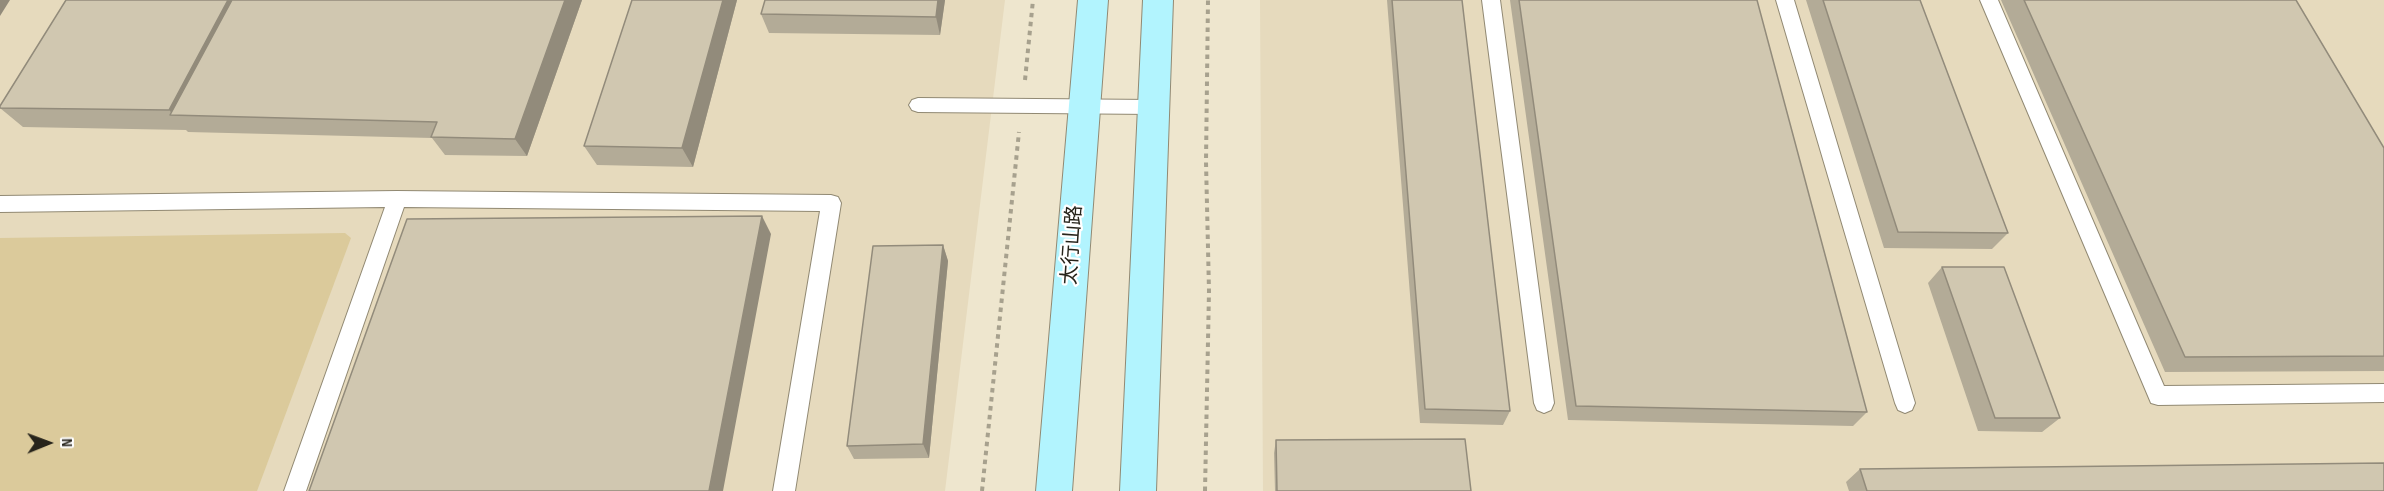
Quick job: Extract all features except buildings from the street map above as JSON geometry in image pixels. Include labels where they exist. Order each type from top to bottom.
[{"type":"street","name":"太行山路","points":[[1054,491],[1093,0]]},
{"type":"street","points":[[1138,491],[1158,0]]},
{"type":"lane","points":[[1491,0],[1544,402]]},
{"type":"lane","points":[[1785,0],[1905,403]]},
{"type":"lane","points":[[1989,0],[2158,396],[2384,393]]},
{"type":"lane","points":[[918,105],[1154,107]]},
{"type":"lane","points":[[0,204],[397,199],[831,203],[784,491]]},
{"type":"lane","points":[[294,491],[397,199]]},
{"type":"path","points":[[982,491],[1033,0]]},
{"type":"path","points":[[1205,491],[1209,291],[1206,162],[1208,0]]},
{"type":"shaded area","points":[[0,0],[1005,0],[945,491],[0,491]]},
{"type":"shaded area","points":[[1260,0],[2384,0],[2384,491],[1263,491]]},
{"type":"shaded area","points":[[345,233],[351,238],[257,491],[0,491],[0,238]]}]
